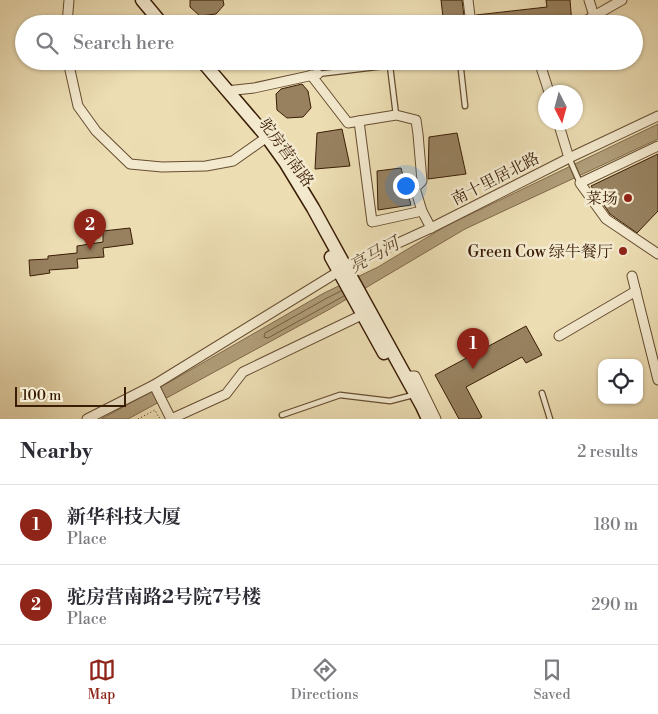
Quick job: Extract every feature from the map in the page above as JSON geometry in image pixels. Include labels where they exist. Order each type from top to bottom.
[{"type":"street","points":[[67,15],[69,0]]},
{"type":"street","points":[[142,0],[154,15]]},
{"type":"street","points":[[152,0],[164,15]]},
{"type":"street","points":[[468,0],[470,15]]},
{"type":"street","points":[[589,0],[594,15]]},
{"type":"street","points":[[596,15],[622,0]]},
{"type":"street","points":[[70,70],[78,106],[96,131],[130,164],[162,167],[206,166],[233,161],[264,139]]},
{"type":"street","name":"驼房营南路","points":[[202,70],[286,162],[300,185],[366,313]]},
{"type":"street","name":"驼房营南路","points":[[209,70],[264,139]]},
{"type":"street","points":[[542,70],[547,85]]},
{"type":"street","points":[[226,91],[254,88],[315,74],[348,123],[396,115],[416,120],[422,181],[415,188],[422,211],[430,228]]},
{"type":"street","name":"南十里居北路","points":[[87,419],[154,385],[343,270],[658,116]]},
{"type":"street","points":[[359,121],[372,222],[422,211]]},
{"type":"street","points":[[560,130],[569,158]]},
{"type":"street","points":[[658,146],[580,183],[606,219],[658,254]]},
{"type":"street","points":[[632,276],[654,348],[658,380]]},
{"type":"street","points":[[559,336],[636,292]]},
{"type":"street","points":[[366,313],[405,376],[419,419]]},
{"type":"street","points":[[366,313],[412,396],[428,419]]},
{"type":"street","points":[[154,385],[169,416],[226,394],[243,372],[366,313]]},
{"type":"street","points":[[405,376],[415,376],[436,419]]},
{"type":"lane","points":[[315,74],[352,70]]},
{"type":"lane","points":[[390,70],[396,115]]},
{"type":"lane","points":[[461,70],[465,106]]},
{"type":"lane","points":[[569,158],[580,183]]},
{"type":"lane","points":[[542,393],[550,419]]},
{"type":"lane","points":[[282,415],[340,395],[390,401],[412,396]]},
{"type":"path","points":[[138,419],[154,410],[159,418],[169,416]]},
{"type":"water","points":[[658,124],[658,139],[465,229],[330,309],[128,419],[101,419],[324,293],[378,267],[446,226]]},
{"type":"building","points":[[190,0],[223,0],[224,5],[216,14],[208,15],[199,15],[190,7]]},
{"type":"building","points":[[441,0],[462,0],[464,15],[443,15]]},
{"type":"building","points":[[546,0],[570,0],[571,15],[476,15],[547,7]]},
{"type":"building","points":[[302,84],[308,91],[311,108],[303,117],[287,118],[277,110],[276,94],[281,89]]},
{"type":"building","points":[[342,129],[350,166],[315,169],[317,133]]},
{"type":"building","points":[[457,133],[466,174],[428,179],[429,137]]},
{"type":"building","name":"菜场","points":[[658,154],[658,211],[637,233],[610,214],[591,186]]},
{"type":"building","points":[[401,168],[411,205],[378,210],[377,171]]},
{"type":"building","points":[[130,228],[133,244],[103,248],[104,257],[77,259],[78,268],[49,270],[50,273],[30,276],[29,260],[48,259],[48,256],[77,253],[77,246],[103,242],[103,231]]},
{"type":"building","points":[[526,326],[542,355],[526,363],[522,357],[466,387],[482,417],[479,419],[459,419],[435,375]]},
{"type":"place","name":"菜场","points":[[628,198]]},
{"type":"place","name":"驼房营南路2号院7号楼","points":[[90,250]]},
{"type":"place","name":"Green Cow 绿牛餐厅","points":[[623,251]]},
{"type":"place","name":"新华科技大厦","points":[[473,369]]},
{"type":"water label","name":"亮马河","points":[[374,255]]}]
